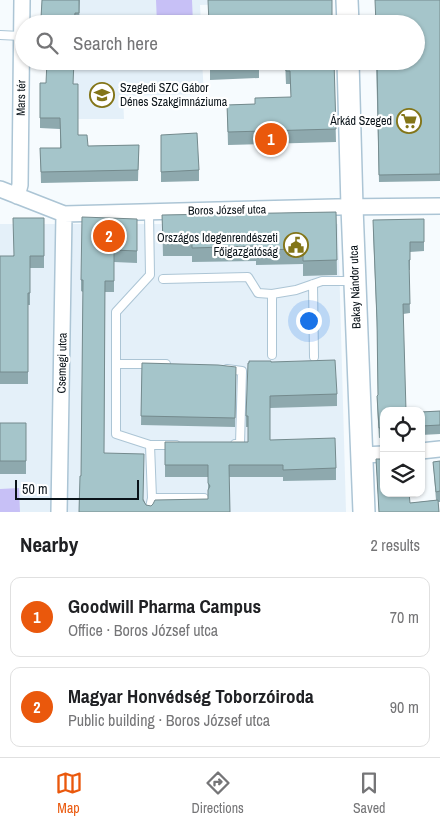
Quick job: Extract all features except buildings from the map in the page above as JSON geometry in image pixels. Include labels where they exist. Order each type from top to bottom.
[{"type":"street","name":"Mars tér","points":[[22,0],[22,15]]},
{"type":"street","points":[[347,0],[348,15]]},
{"type":"street","name":"Mars tér","points":[[17,196],[20,185],[21,70]]},
{"type":"street","name":"Bakay Nándor utca","points":[[348,70],[364,512]]},
{"type":"street","points":[[0,189],[17,196]]},
{"type":"street","points":[[0,199],[17,196]]},
{"type":"street","name":"Boros József utca","points":[[17,196],[64,214],[440,206]]},
{"type":"street","name":"Csemegi utca","points":[[59,512],[64,214]]},
{"type":"street","points":[[425,451],[440,449]]},
{"type":"street","points":[[362,455],[380,454]]},
{"type":"lane","points":[[0,35],[15,36]]},
{"type":"lane","points":[[149,212],[150,275],[116,312],[116,434],[150,445],[186,445]]},
{"type":"lane","points":[[163,279],[248,277],[258,294],[296,290],[322,281],[355,281]]},
{"type":"lane","points":[[313,284],[314,357]]},
{"type":"lane","points":[[272,294],[272,355]]},
{"type":"lane","points":[[116,364],[176,365]]},
{"type":"lane","points":[[215,368],[242,371],[240,444],[231,444]]},
{"type":"lane","points":[[149,512],[152,498],[150,445]]},
{"type":"lane","points":[[152,498],[204,498]]},
{"type":"shaded area","points":[[42,0],[267,0],[267,3],[200,5],[201,15],[41,15]]},
{"type":"shaded area","points":[[156,0],[192,0],[193,15],[157,15]]},
{"type":"shaded area","name":"Szegedi SZC Gábor Dénes Szakgimnáziuma","points":[[47,70],[203,70],[204,94],[123,96],[124,119],[78,119],[78,129],[40,128],[40,93],[46,93]]},
{"type":"shaded area","points":[[0,224],[338,224],[346,512],[0,512]]},
{"type":"shaded area","points":[[19,488],[20,512],[0,512],[0,489]]},
{"type":"place","name":"Szegedi SZC Gábor Dénes Szakgimnáziuma","points":[[102,95]]},
{"type":"place","name":"Árkád Szeged","points":[[409,121]]},
{"type":"place","name":"Goodwill Pharma Campus","points":[[271,139]]},
{"type":"place","name":"Magyar Honvédség Toborzóiroda","points":[[109,236]]},
{"type":"place","name":"Országos Idegenrendészeti Főigazgatóság","points":[[296,245]]}]
